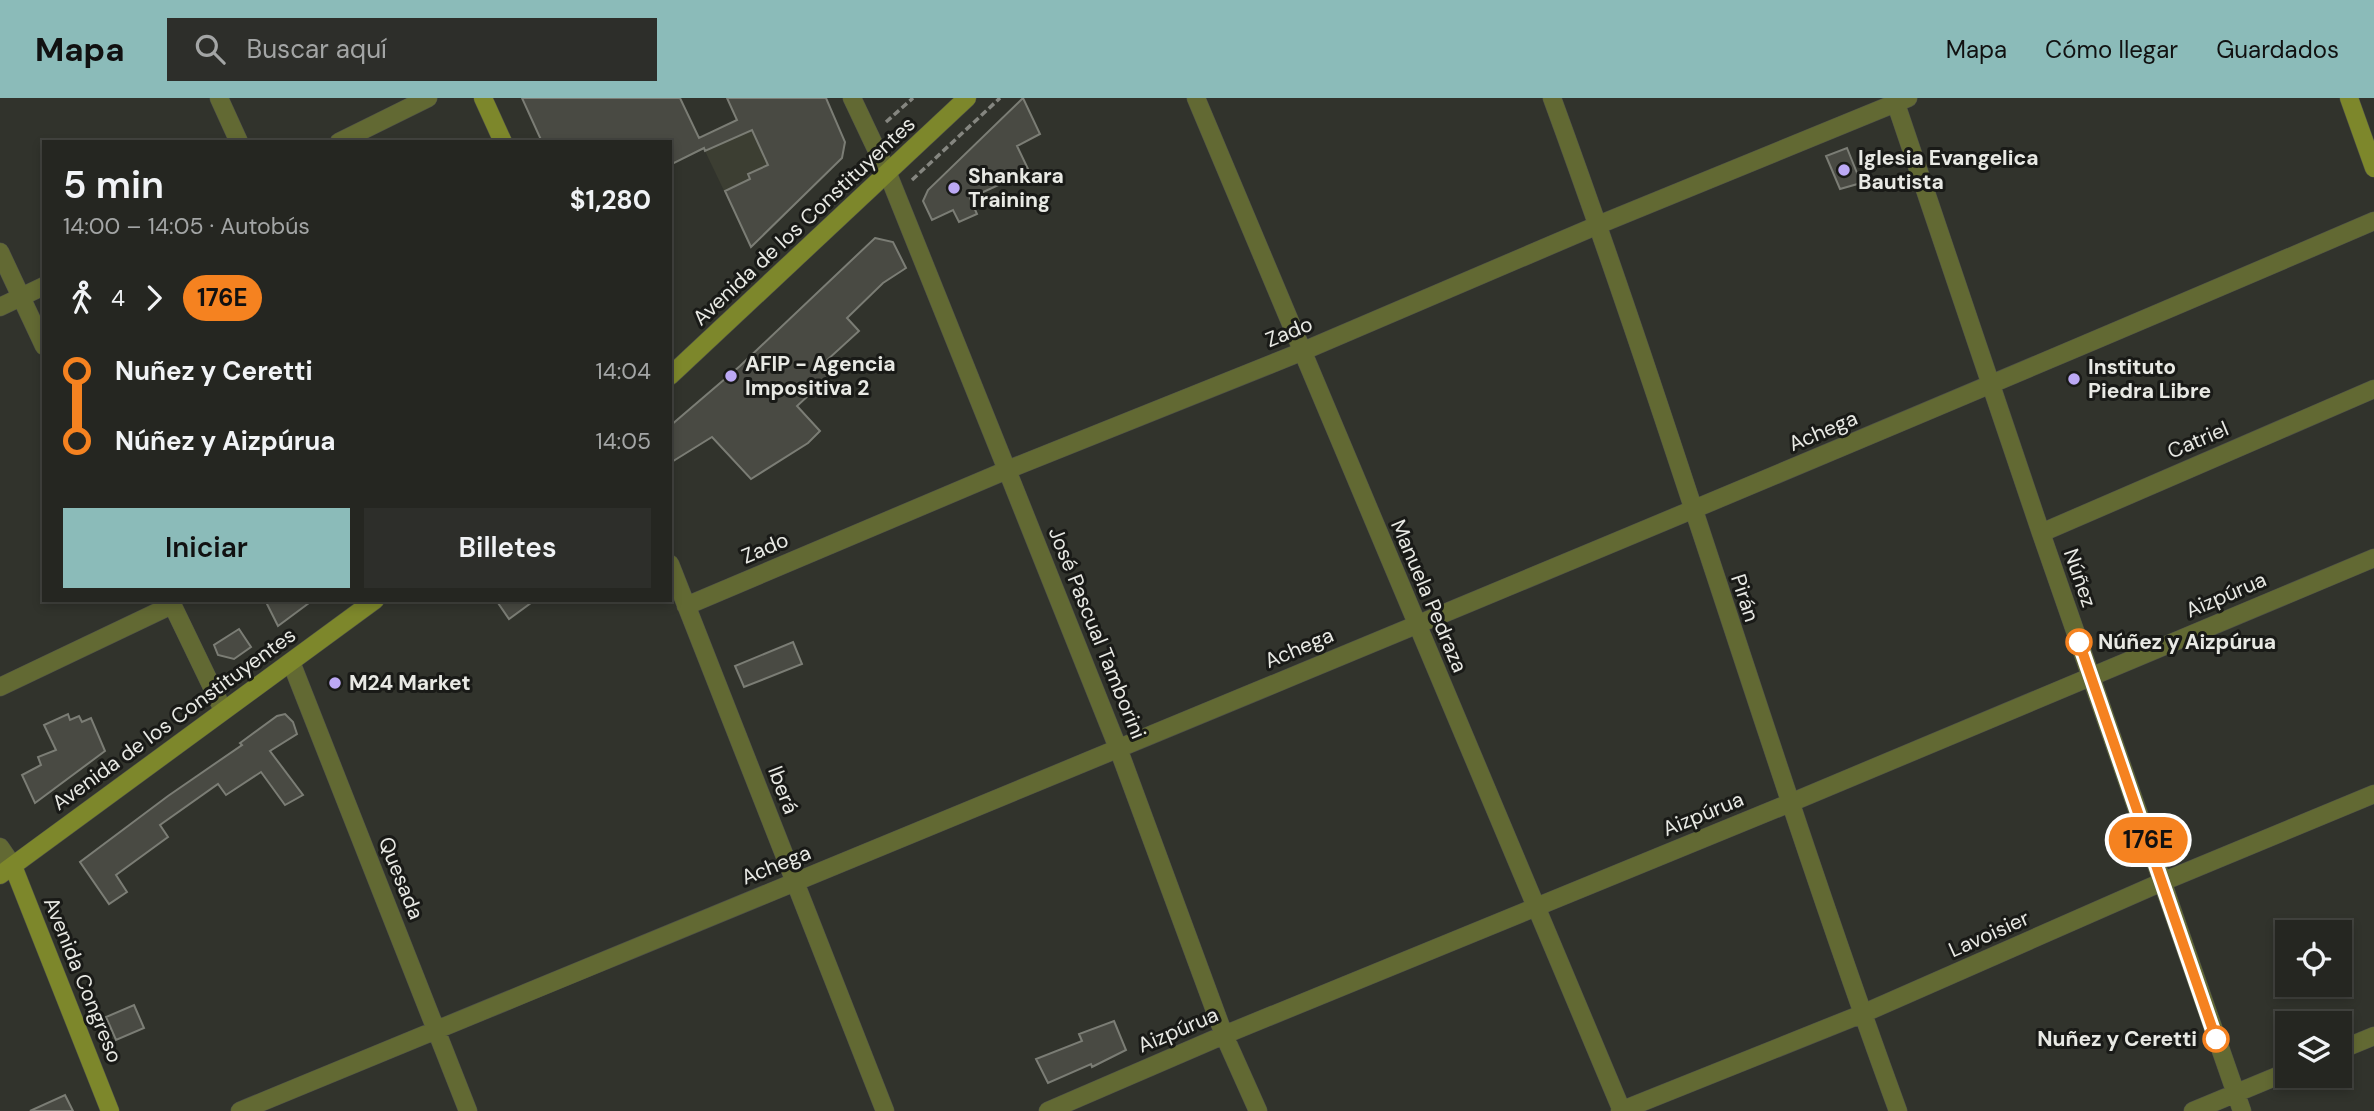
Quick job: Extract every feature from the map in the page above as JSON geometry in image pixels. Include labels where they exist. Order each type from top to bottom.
[{"type":"main road","points":[[483,98],[502,140]]},
{"type":"main road","name":"Avenida de los Constituyentes","points":[[672,374],[967,98]]},
{"type":"main road","points":[[2349,98],[2374,168]]},
{"type":"main road","name":"Avenida de los Constituyentes","points":[[6,870],[372,602]]},
{"type":"main road","name":"Avenida Congreso","points":[[6,870],[110,1111]]},
{"type":"street","points":[[219,98],[238,140]]},
{"type":"street","points":[[343,140],[428,98]]},
{"type":"street","name":"José Pascual Tamborini","points":[[852,98],[888,174],[1007,470],[1118,748],[1224,1035],[1258,1111]]},
{"type":"street","name":"Manuela Pedraza","points":[[1196,98],[1621,1111]]},
{"type":"street","name":"Pirán","points":[[1552,98],[1598,225],[1862,1014],[1898,1111]]},
{"type":"street","name":"Zado","points":[[686,606],[1007,470],[1301,352],[1899,100]]},
{"type":"street","name":"Núñez","points":[[1899,100],[1990,386],[2242,1111]]},
{"type":"street","name":"Achega","points":[[240,1111],[1990,386],[2374,221]]},
{"type":"street","points":[[0,252],[42,342]]},
{"type":"street","points":[[0,307],[42,287]]},
{"type":"street","name":"Catriel","points":[[2041,533],[2374,389]]},
{"type":"street","name":"Aizpúrua","points":[[1048,1111],[1224,1035],[1790,803],[2374,558]]},
{"type":"street","name":"Iberá","points":[[672,569],[885,1111]]},
{"type":"street","points":[[0,687],[171,602],[223,710]]},
{"type":"street","name":"Quesada","points":[[290,662],[468,1111]]},
{"type":"street","name":"Lavoisier","points":[[1621,1111],[1862,1014],[2162,882],[2374,794]]},
{"type":"street","points":[[0,847],[6,870]]},
{"type":"street","points":[[2352,1045],[2374,1036]]},
{"type":"street","points":[[2193,1111],[2275,1077]]},
{"type":"path","points":[[886,122],[913,98]]},
{"type":"path","points":[[912,180],[1000,98]]},
{"type":"shaded area","points":[[826,98],[845,142],[842,158],[751,247],[705,151]]},
{"type":"building","points":[[522,98],[680,98],[699,138],[737,120],[727,98],[826,98],[845,142],[842,158],[751,247],[725,191],[750,179],[748,174],[768,165],[752,130],[705,151],[704,148],[672,164],[672,140],[541,140]]},
{"type":"building","points":[[1023,98],[1040,134],[1017,146],[1029,171],[970,198],[977,214],[959,222],[953,210],[932,220],[923,201],[928,190]]},
{"type":"building","name":"Iglesia Evangelica Bautista","points":[[1847,148],[1861,183],[1840,189],[1826,156]]},
{"type":"building","points":[[875,238],[893,242],[906,268],[883,283],[847,318],[859,331],[826,361],[835,371],[797,406],[820,431],[808,443],[751,479],[712,437],[672,462],[672,424],[740,366]]},
{"type":"building","points":[[266,602],[310,602],[278,626]]},
{"type":"building","points":[[497,602],[532,602],[509,619]]},
{"type":"building","points":[[239,629],[251,647],[234,659],[218,655],[214,645]]},
{"type":"building","points":[[793,642],[802,664],[744,687],[735,666]]},
{"type":"building","points":[[68,714],[70,720],[79,716],[82,722],[91,718],[105,751],[35,803],[22,775],[41,765],[38,757],[56,750],[44,725]]},
{"type":"building","points":[[285,714],[293,722],[297,734],[270,751],[303,795],[285,805],[261,772],[226,795],[218,784],[160,825],[168,837],[116,875],[127,892],[109,904],[80,862],[242,745],[240,743],[277,716]]},
{"type":"building","points":[[134,1005],[144,1028],[116,1040],[106,1017]]},
{"type":"building","points":[[1114,1021],[1126,1050],[1092,1067],[1091,1064],[1048,1083],[1036,1059],[1082,1041],[1079,1034]]},
{"type":"building","points":[[65,1095],[73,1111],[30,1111]]},
{"type":"bus line","name":"176E","points":[[2079,642],[2216,1039]]},
{"type":"place","name":"Iglesia Evangelica Bautista","points":[[1844,170]]},
{"type":"place","name":"Shankara Training","points":[[954,188]]},
{"type":"place","name":"AFIP - Agencia Impositiva 2","points":[[731,376]]},
{"type":"place","name":"Instituto Piedra Libre","points":[[2074,379]]},
{"type":"place","name":"Núñez y Aizpúrua","points":[[2079,642]]},
{"type":"place","name":"M24 Market","points":[[335,683]]},
{"type":"place","name":"Nuñez y Ceretti","points":[[2216,1039]]}]
